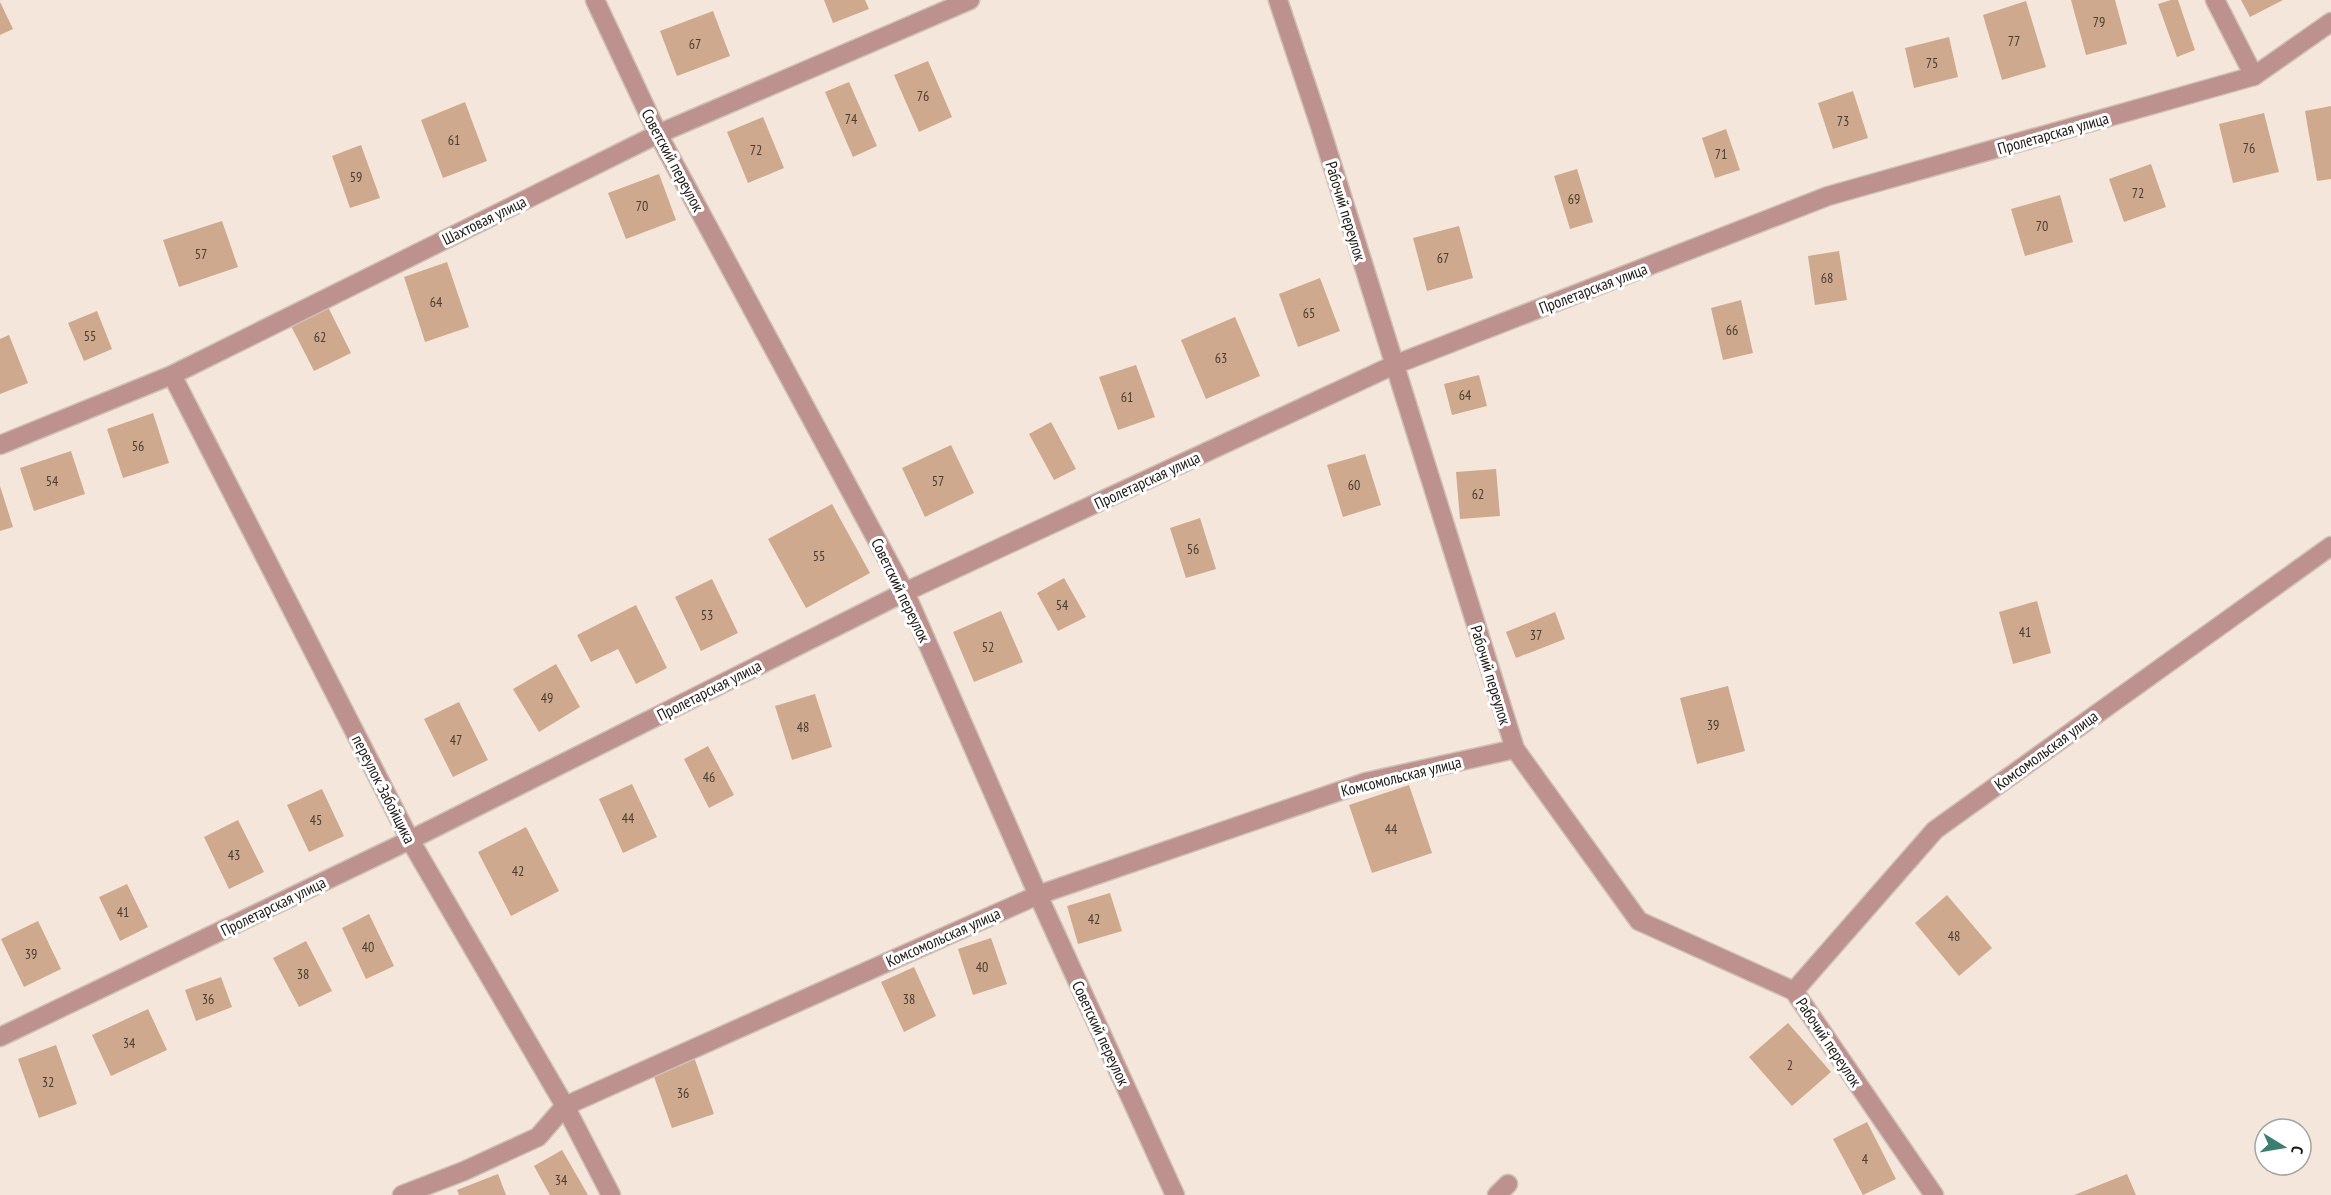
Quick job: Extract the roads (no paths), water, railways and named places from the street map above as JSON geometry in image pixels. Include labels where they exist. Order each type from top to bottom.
[{"type":"street","name":"Советский переулок","points":[[595,0],[658,134],[905,592],[1038,895],[1175,1195]]},
{"type":"street","name":"Шахтовая улица","points":[[0,445],[172,375],[658,134],[970,0]]},
{"type":"street","name":"Рабочий переулок","points":[[1278,0],[1319,123],[1515,749],[1639,921],[1794,991],[1934,1195]]},
{"type":"street","points":[[2215,0],[2254,76]]},
{"type":"street","name":"Пролетарская улица","points":[[0,1037],[410,840],[905,592],[1394,365],[1828,196],[2254,76],[2331,22]]},
{"type":"street","name":"переулок Забойщика","points":[[172,375],[410,840],[565,1106],[611,1195]]},
{"type":"street","name":"Комсомольская улица","points":[[1794,991],[1935,830],[2331,546]]},
{"type":"street","name":"Комсомольская улица","points":[[402,1195],[464,1171],[538,1137],[565,1106],[1038,895],[1366,782],[1515,749]]}]
